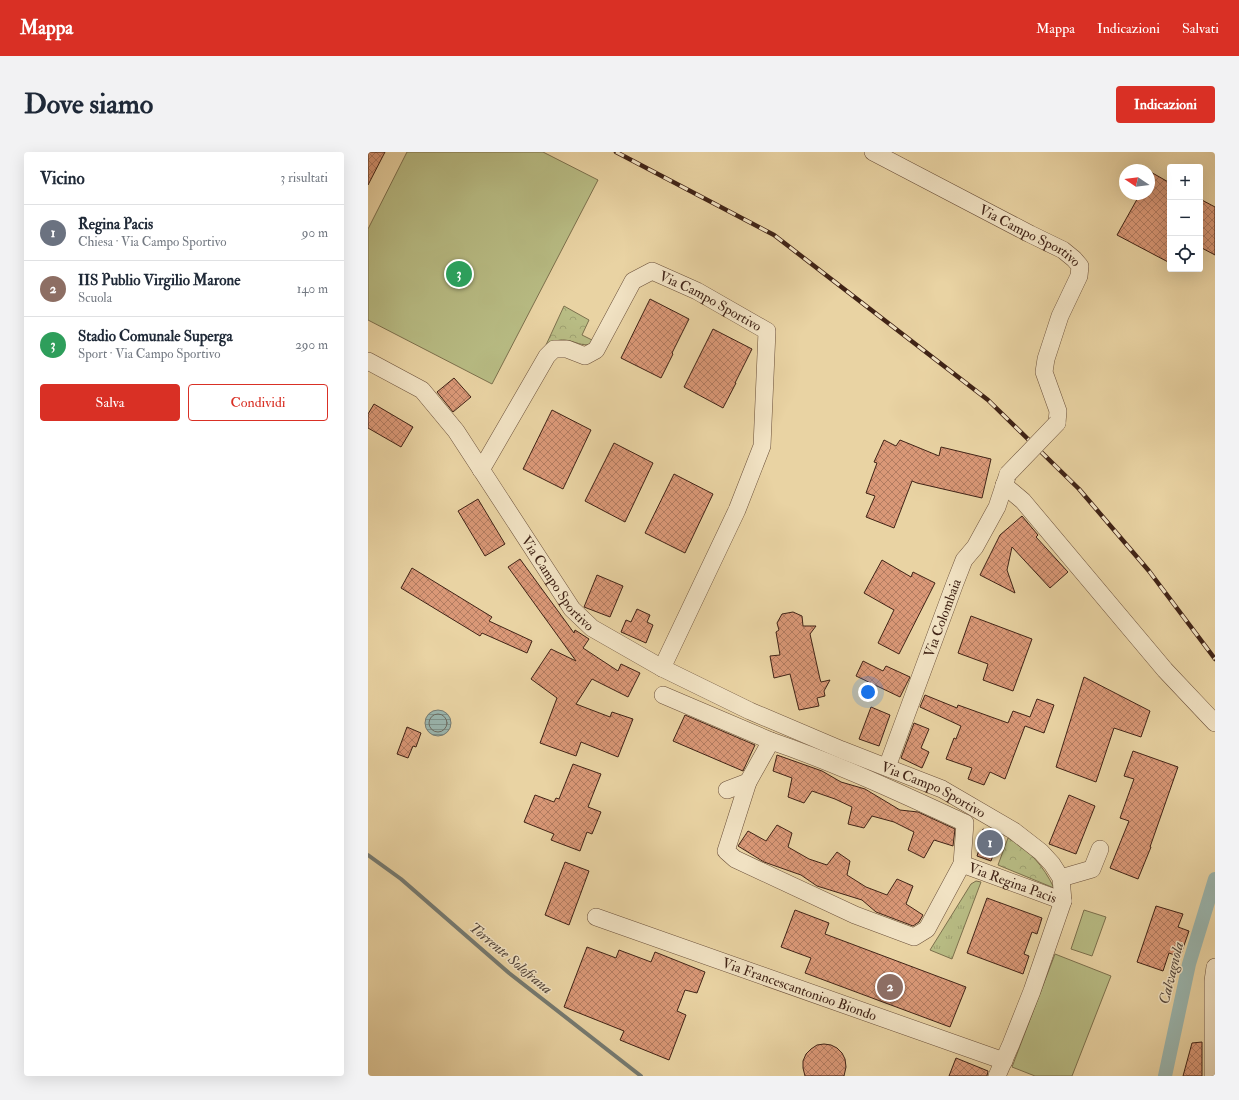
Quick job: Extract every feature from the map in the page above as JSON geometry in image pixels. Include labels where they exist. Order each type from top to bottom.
[{"type":"street","name":"Via Campo Sportivo","points":[[873,152],[1030,234],[1064,250],[1074,258],[1080,266],[1079,276],[1060,316],[1046,359],[1044,372],[1058,411],[1057,423],[1006,480]]},
{"type":"street","name":"Via Campo Sportivo","points":[[481,470],[547,356],[554,349],[567,349],[585,356],[596,350],[633,281],[652,271],[697,291],[767,331],[762,446],[737,510],[662,668]]},
{"type":"street","name":"Via Campo Sportivo","points":[[368,361],[422,390],[456,431],[572,609],[592,628],[662,668],[750,711],[842,750],[942,789],[1014,831],[1041,852],[1052,864],[1061,878],[1064,901],[1032,992],[1000,1068]]},
{"type":"street","points":[[1006,480],[1165,670],[1215,723]]},
{"type":"street","name":"Via Colombaia","points":[[887,767],[964,560],[975,547],[997,507],[1006,480]]},
{"type":"street","points":[[664,695],[771,741],[871,781],[965,823],[962,864],[927,929],[914,937],[870,920],[735,859],[726,851],[748,782],[771,741]]},
{"type":"street","points":[[727,790],[748,782]]},
{"type":"street","points":[[1061,878],[1092,870],[1100,850]]},
{"type":"street","name":"Via Regina Pacis","points":[[962,864],[1064,901]]},
{"type":"street","name":"Via Francescantonioo Biondo","points":[[596,917],[1000,1068]]},
{"type":"street","points":[[1213,1076],[1213,981],[1215,967]]},
{"type":"green space","points":[[407,152],[543,152],[598,180],[492,384],[368,320],[368,229]]},
{"type":"green space","points":[[564,306],[589,320],[582,335],[594,341],[592,344],[585,345],[562,340],[546,345]]},
{"type":"green space","points":[[1008,838],[1023,848],[1035,859],[1045,872],[1054,888],[998,865]]},
{"type":"green space","points":[[976,881],[981,882],[952,959],[930,950],[971,884]]},
{"type":"green space","points":[[1084,910],[1106,917],[1092,956],[1071,949]]},
{"type":"green space","points":[[1055,954],[1111,976],[1072,1076],[1035,1076],[1012,1067]]},
{"type":"water","points":[[438,710],[447,714],[451,723],[447,732],[438,736],[429,732],[425,723],[429,714]]},
{"type":"building","points":[[368,152],[385,152],[368,185]]},
{"type":"building","points":[[1155,174],[1167,181],[1167,261],[1117,235],[1137,200],[1155,200]]},
{"type":"building","points":[[1203,201],[1215,207],[1215,255],[1203,249]]},
{"type":"building","points":[[650,299],[689,319],[661,378],[621,358]]},
{"type":"building","points":[[713,329],[752,349],[723,408],[684,387]]},
{"type":"building","points":[[454,378],[471,397],[453,412],[437,392]]},
{"type":"building","points":[[374,404],[413,427],[401,447],[368,428],[368,414]]},
{"type":"building","points":[[552,410],[591,430],[563,489],[523,469]]},
{"type":"building","points":[[884,440],[896,446],[900,440],[939,456],[941,447],[991,459],[982,498],[912,481],[894,528],[866,517],[875,496],[866,493],[877,463],[874,462]]},
{"type":"building","points":[[614,443],[653,463],[625,522],[585,501]]},
{"type":"building","points":[[674,474],[713,494],[685,553],[645,533]]},
{"type":"building","points":[[478,499],[505,544],[485,556],[458,511]]},
{"type":"building","points":[[1022,516],[1038,535],[1036,537],[1068,572],[1050,588],[1012,547],[1007,570],[1015,593],[980,575],[1000,535]]},
{"type":"building","points":[[520,559],[574,633],[575,630],[589,639],[583,648],[618,671],[621,664],[640,673],[628,697],[592,679],[576,704],[610,717],[612,712],[633,719],[618,757],[581,742],[576,756],[540,743],[557,698],[531,679],[551,649],[576,661],[508,567]]},
{"type":"building","points":[[882,560],[911,577],[913,572],[935,583],[899,654],[878,643],[894,610],[864,593]]},
{"type":"building","points":[[412,568],[492,617],[489,621],[532,641],[527,653],[482,633],[480,636],[401,588]]},
{"type":"building","points":[[597,575],[623,586],[610,617],[584,607]]},
{"type":"building","points":[[637,609],[650,615],[647,622],[653,625],[646,643],[621,632],[626,620],[631,622]]},
{"type":"building","points":[[793,612],[802,616],[803,626],[816,626],[810,634],[820,679],[821,682],[830,680],[824,691],[825,696],[817,698],[819,706],[799,710],[790,674],[774,678],[770,656],[780,655],[776,632],[779,630],[777,623],[782,614]]},
{"type":"building","points":[[971,616],[1032,639],[1013,691],[983,680],[988,664],[958,653]]},
{"type":"building","points":[[863,661],[883,671],[886,666],[910,677],[900,697],[856,676]]},
{"type":"building","points":[[1084,677],[1150,711],[1141,737],[1114,728],[1096,782],[1056,767]]},
{"type":"building","points":[[925,695],[957,708],[958,705],[1008,723],[1013,711],[1030,717],[1037,699],[1054,705],[1044,733],[1025,726],[1005,779],[990,772],[984,785],[968,779],[972,768],[946,759],[954,738],[956,739],[961,726],[920,707]]},
{"type":"building","points":[[871,707],[890,715],[879,746],[859,739]]},
{"type":"building","points":[[685,715],[755,745],[743,771],[673,741]]},
{"type":"building","points":[[914,723],[929,729],[921,748],[929,752],[922,768],[901,758]]},
{"type":"building","points":[[407,727],[421,733],[416,747],[413,746],[408,758],[397,754]]},
{"type":"building","points":[[1133,751],[1178,767],[1151,847],[1138,879],[1110,868],[1129,821],[1120,818],[1134,779],[1124,776]]},
{"type":"building","points":[[777,755],[822,771],[841,782],[865,789],[900,810],[918,812],[955,829],[953,846],[934,840],[924,858],[908,850],[914,832],[894,822],[872,816],[864,828],[848,824],[852,807],[835,799],[812,791],[804,803],[788,797],[792,778],[773,771]]},
{"type":"building","points":[[573,764],[601,774],[588,807],[601,812],[592,834],[587,832],[580,851],[551,840],[554,834],[524,822],[535,795],[554,802],[556,798],[559,799]]},
{"type":"building","points":[[1069,795],[1095,806],[1076,854],[1049,844]]},
{"type":"building","points":[[777,825],[792,833],[788,847],[809,859],[827,865],[837,852],[850,861],[847,875],[866,887],[887,895],[897,879],[913,886],[906,904],[923,915],[919,922],[913,926],[876,912],[862,900],[817,886],[801,875],[764,862],[738,846],[748,831],[766,841]]},
{"type":"building","points":[[983,829],[997,834],[1003,842],[999,852],[995,850],[991,861],[977,856],[980,847],[976,846]]},
{"type":"building","points":[[565,862],[589,871],[569,925],[545,915]]},
{"type":"building","points":[[987,898],[1042,918],[1037,934],[1032,932],[1024,954],[1029,956],[1023,974],[967,953]]},
{"type":"building","points":[[1156,906],[1183,914],[1178,927],[1189,931],[1180,957],[1169,953],[1163,971],[1137,962]]},
{"type":"building","points":[[795,910],[829,923],[825,934],[966,987],[950,1027],[805,973],[811,958],[781,947]]},
{"type":"building","points":[[587,947],[616,958],[619,950],[651,962],[655,952],[705,972],[697,993],[685,990],[677,1011],[686,1015],[669,1060],[620,1040],[624,1031],[564,1007]]},
{"type":"building","points":[[1202,1042],[1202,1076],[1183,1076],[1192,1043]]},
{"type":"building","points":[[824,1044],[837,1048],[842,1053],[845,1059],[846,1067],[844,1076],[805,1076],[803,1061],[806,1054],[817,1045]]},
{"type":"building","points":[[956,1058],[988,1071],[987,1076],[949,1076]]},
{"type":"waterway","name":"Torrente Solofrana","points":[[368,855],[401,879],[509,973],[641,1076]]},
{"type":"waterway","name":"Calvagnola","points":[[1165,1076],[1189,964],[1215,879]]},
{"type":"railway","points":[[616,152],[774,235],[988,400],[1079,489],[1149,571],[1215,659]]},
{"type":"place","name":"Stadio Comunale Superga","points":[[459,274]]},
{"type":"place","name":"Regina Pacis","points":[[990,843]]},
{"type":"place","name":"IIS Publio Virgilio Marone","points":[[890,987]]}]
